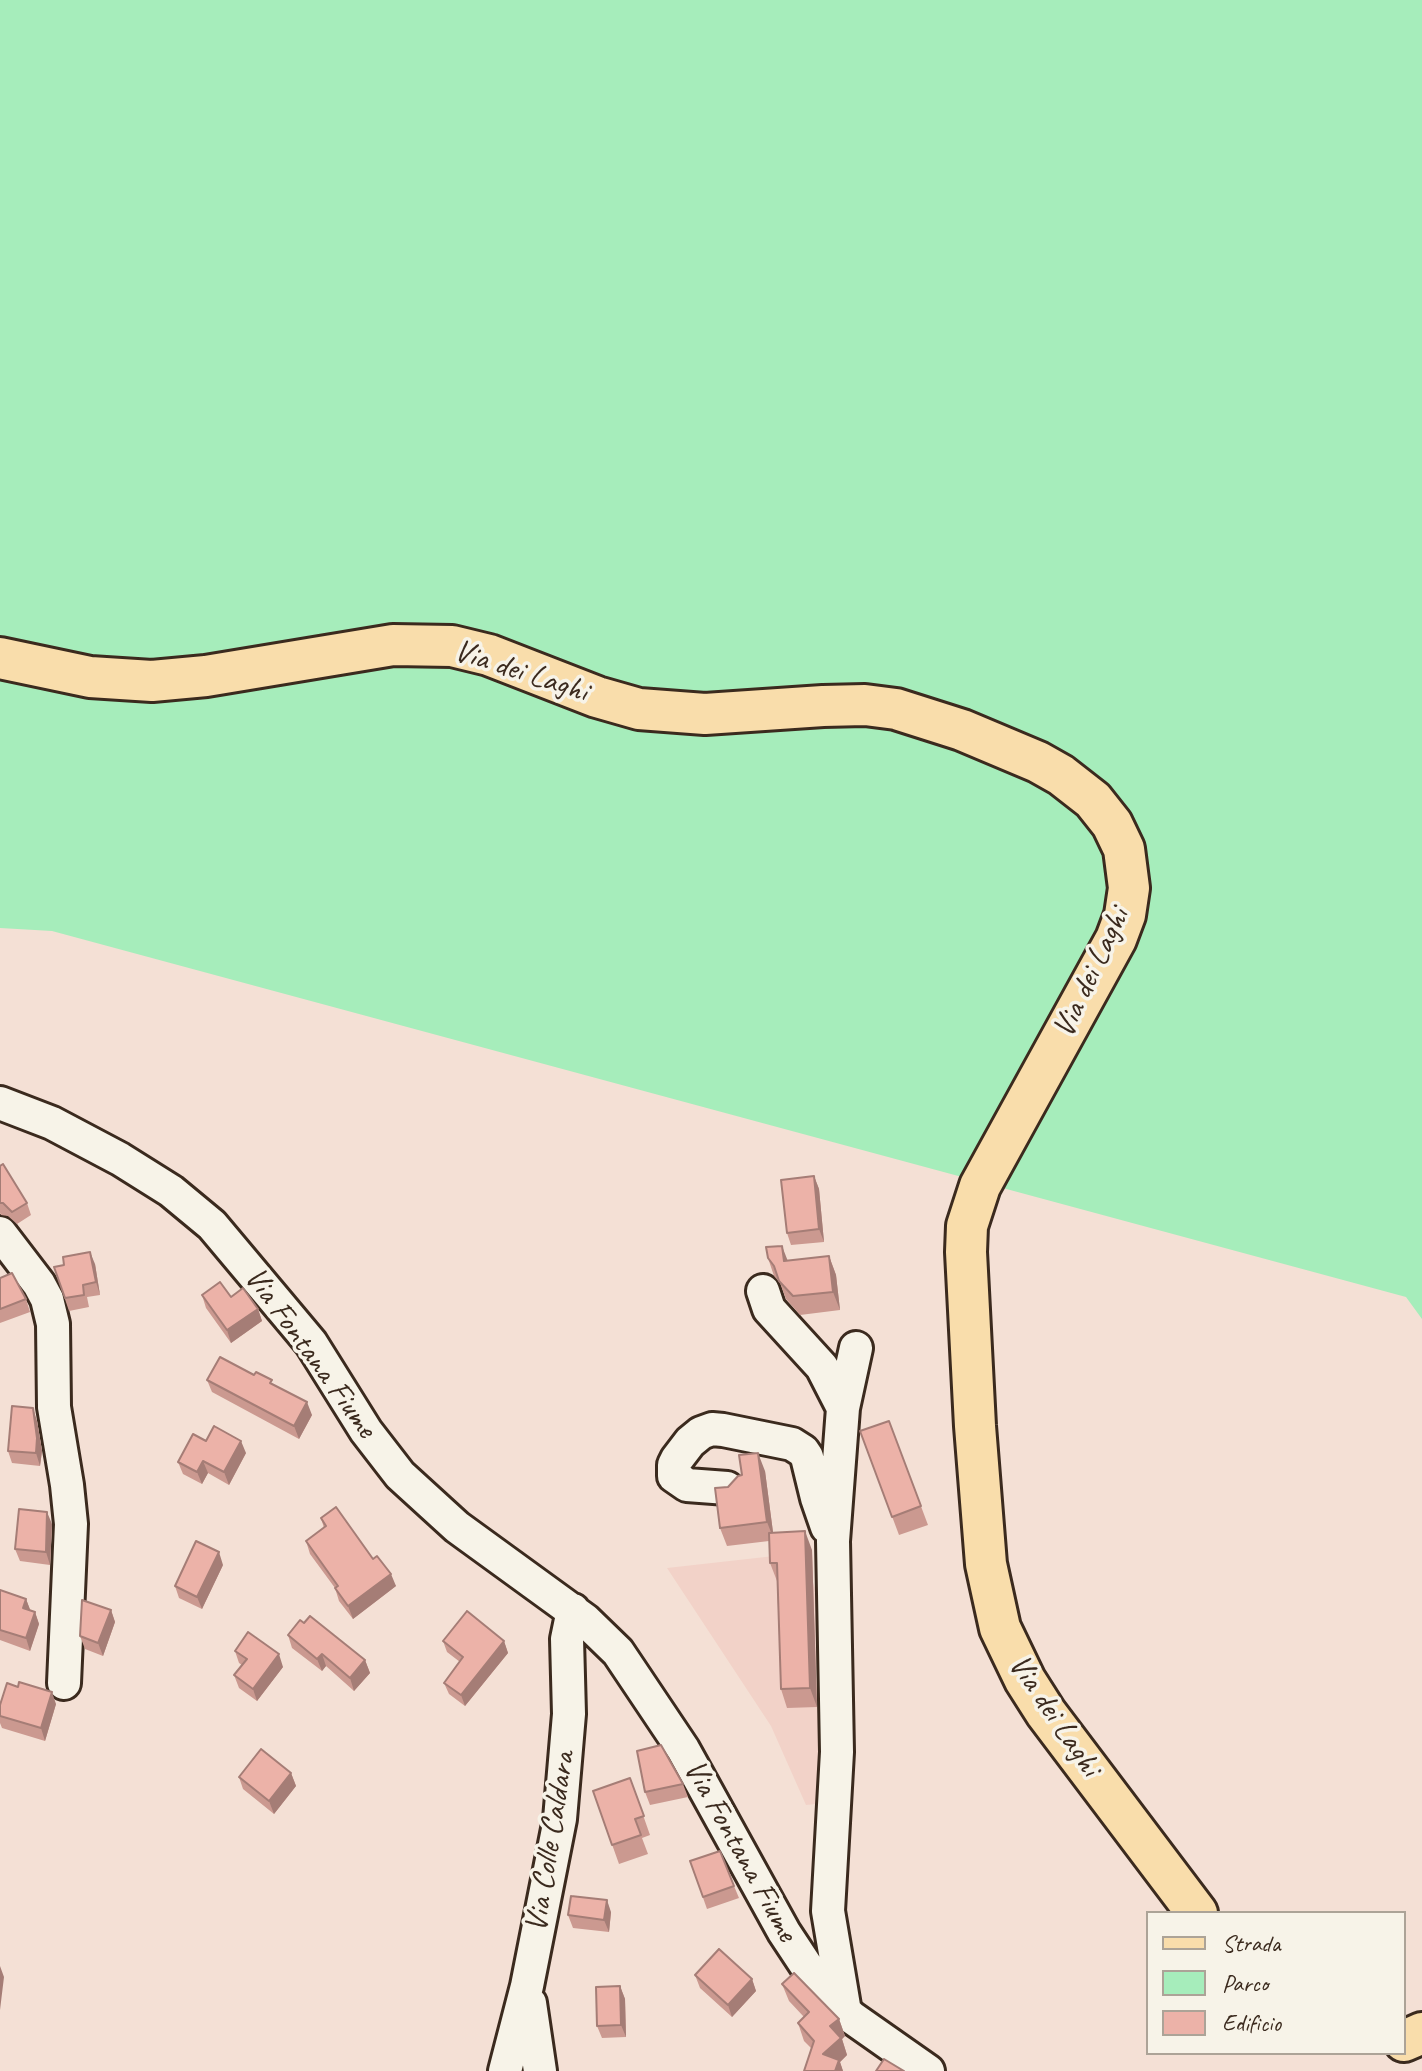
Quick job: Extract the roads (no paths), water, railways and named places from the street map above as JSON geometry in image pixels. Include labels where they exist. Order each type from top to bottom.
[{"type":"main road","name":"Via dei Laghi","points":[[0,658],[90,677],[152,681],[206,676],[393,645],[452,646],[489,655],[597,697],[639,709],[705,714],[852,705],[904,711],[962,730],[1038,762],[1072,782],[1103,811],[1119,836],[1128,870],[1129,888],[1122,923],[1039,1082],[980,1186],[967,1226],[974,1411],[986,1564],[1000,1628],[1025,1680],[1046,1713],[1195,1911]]},
{"type":"street","name":"Via Fontana Fiume","points":[[0,1103],[52,1123],[111,1154],[159,1182],[201,1214],[311,1343],[366,1431],[400,1475],[443,1515],[609,1641],[641,1684],[705,1787],[793,1948],[819,1985],[845,2012],[928,2071]]},
{"type":"street","points":[[0,1233],[39,1284],[50,1307],[53,1324],[54,1407],[71,1524],[64,1683]]},
{"type":"street","points":[[763,1291],[769,1309],[822,1367],[843,1408]]},
{"type":"street","points":[[845,2012],[828,1911],[838,1732],[833,1541],[843,1408],[856,1348]]},
{"type":"street","points":[[727,1488],[687,1485],[674,1476],[677,1459],[701,1433],[712,1429],[723,1430],[798,1446],[807,1457],[820,1511],[833,1541]]},
{"type":"street","name":"Via Colle Caldara","points":[[505,2071],[527,1986],[564,1787],[569,1714],[568,1607]]},
{"type":"street","points":[[527,1986],[540,2071]]}]
